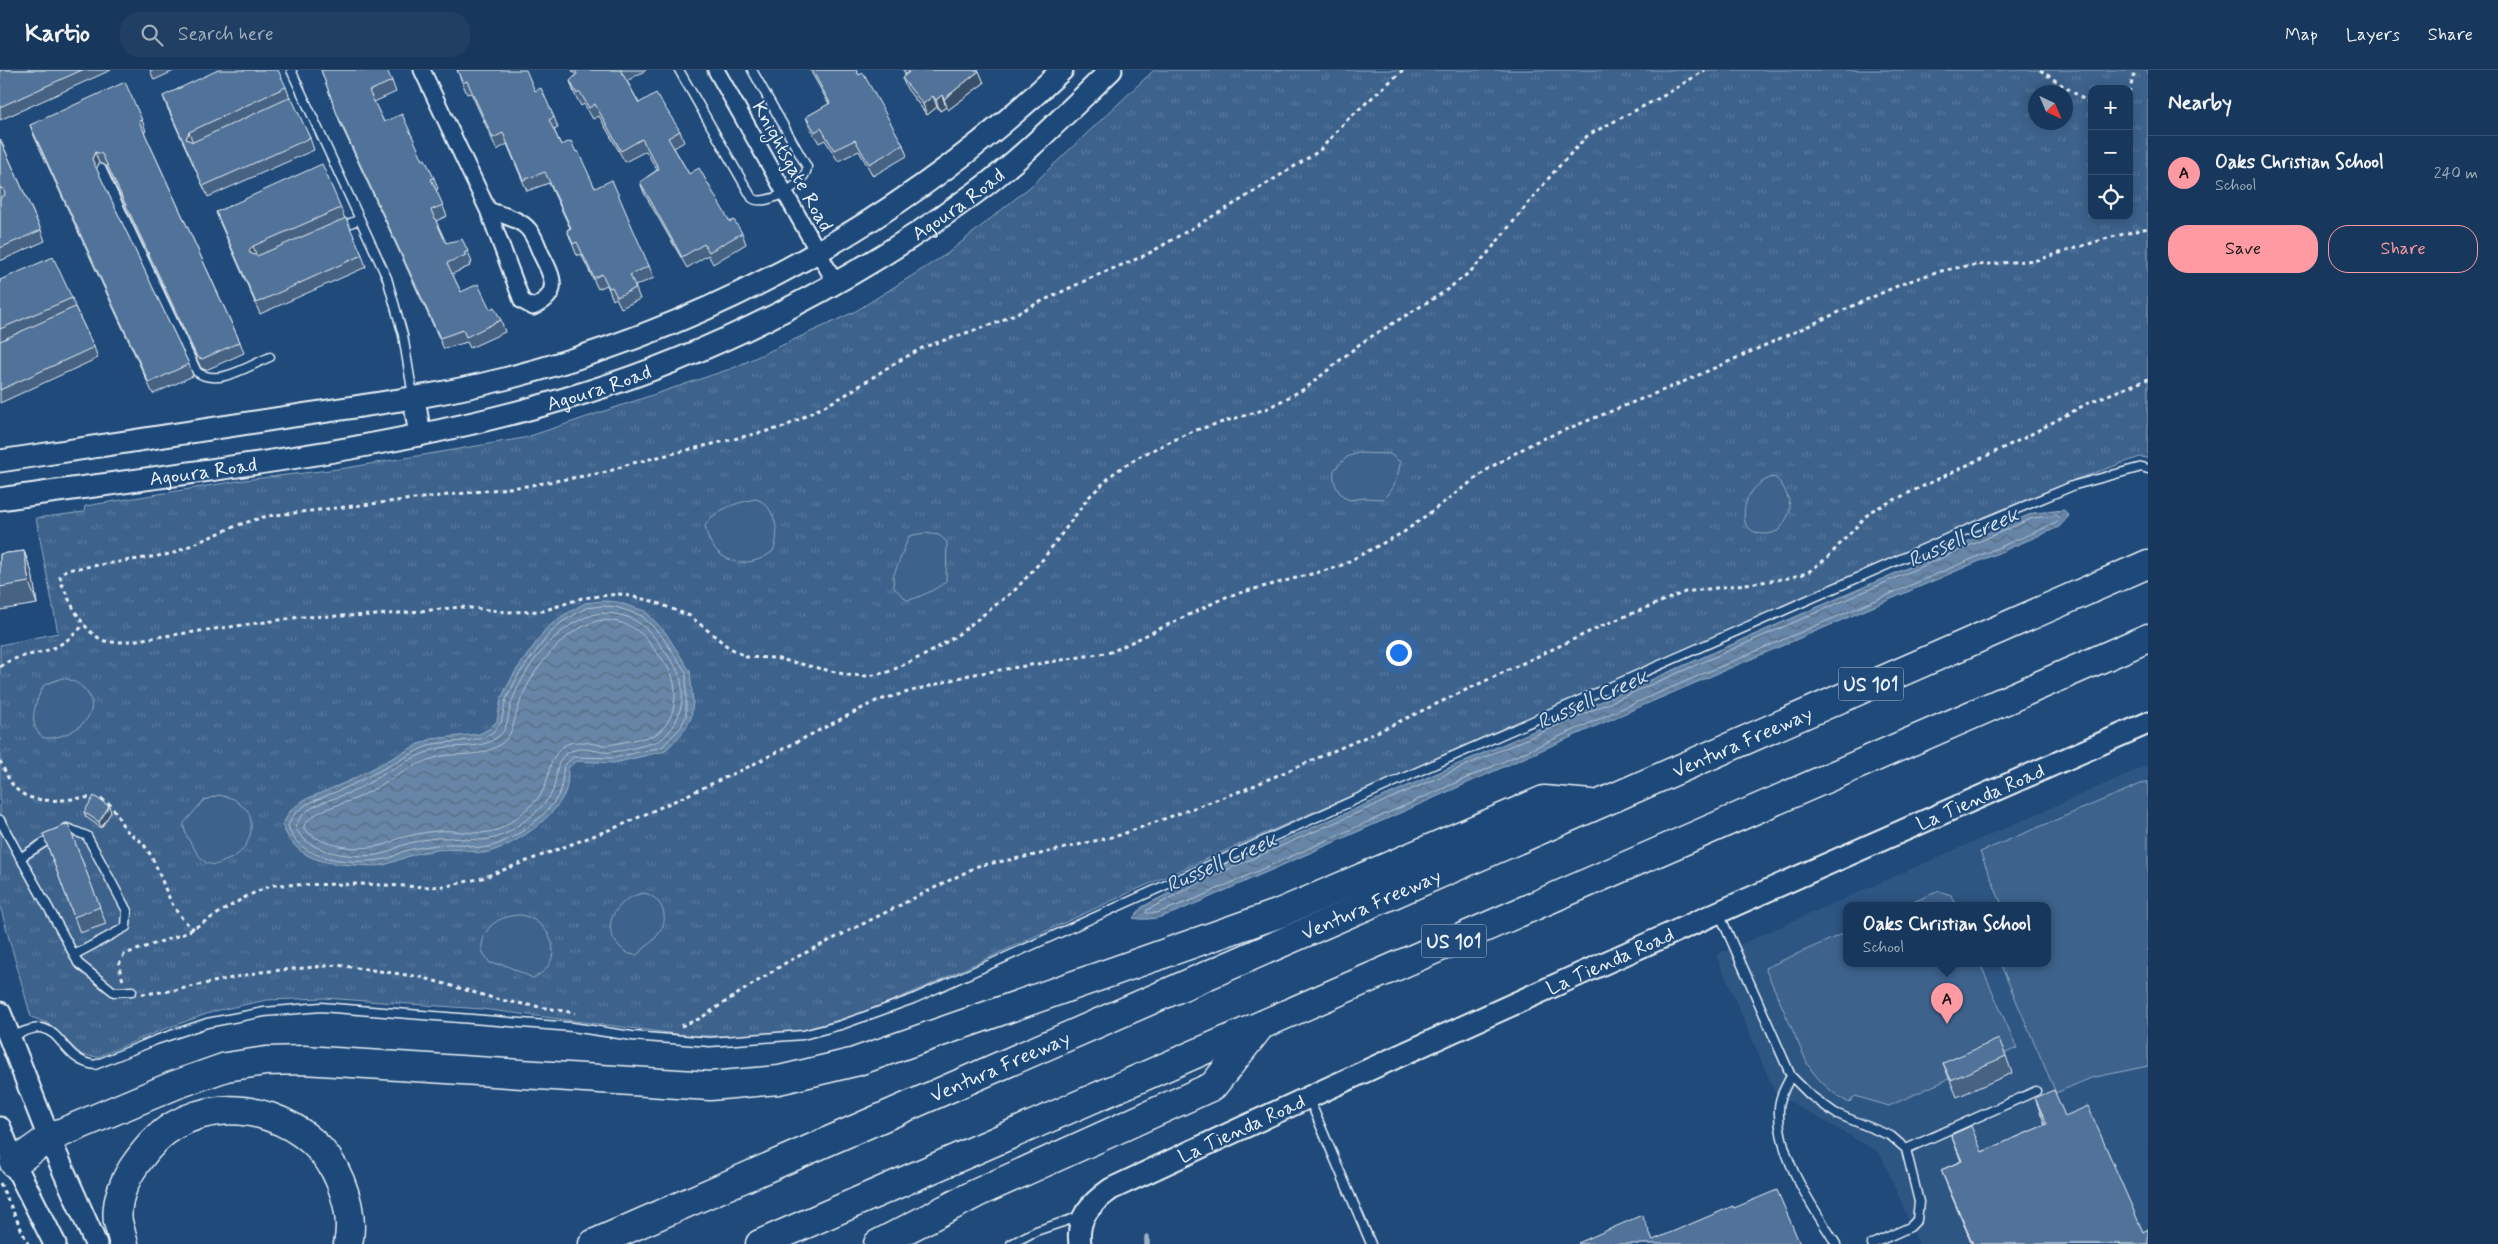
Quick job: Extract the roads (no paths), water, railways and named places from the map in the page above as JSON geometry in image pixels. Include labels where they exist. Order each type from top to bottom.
[{"type":"highway","name":"Ventura Freeway","points":[[593,1244],[1595,804],[2148,564]]},
{"type":"highway","name":"US 101","points":[[760,1244],[2148,638]]},
{"type":"highway","points":[[7,1173],[49,1138],[175,1085],[226,1067],[266,1061],[304,1060],[710,1086],[779,1080],[855,1062],[1276,914],[1544,800],[1595,804]]},
{"type":"highway","points":[[878,1244],[977,1193],[1213,1086],[1260,1026]]},
{"type":"highway","points":[[124,1244],[118,1220],[120,1195],[130,1171],[150,1145],[175,1125],[210,1112],[237,1110],[274,1118],[298,1129],[321,1150],[337,1174],[348,1201],[351,1233],[348,1244]]},
{"type":"main road","name":"Agoura Road","points":[[0,461],[414,398],[505,379],[614,347],[710,307],[819,252],[911,195],[966,155],[1024,106],[1062,70]]},
{"type":"main road","name":"Agoura Road","points":[[0,499],[292,458],[420,435],[493,418],[585,392],[670,362],[749,328],[906,242],[978,192],[1032,145],[1111,70]]},
{"type":"main road","points":[[414,398],[420,435]]},
{"type":"main road","name":"La Tienda Road","points":[[1083,1215],[1095,1201],[1111,1189],[1308,1097],[1719,912],[2148,723]]},
{"type":"main road","points":[[0,1013],[49,1138],[96,1244]]},
{"type":"main road","points":[[0,1128],[7,1173],[55,1244]]},
{"type":"main road","points":[[1080,1244],[1079,1236],[1083,1215]]},
{"type":"street","points":[[422,70],[488,210],[522,301],[533,307],[546,301],[553,288],[552,274],[530,230],[522,223],[488,210]]},
{"type":"street","name":"Knightsgate Road","points":[[716,70],[835,282]]},
{"type":"lane","points":[[292,70],[387,278],[402,335],[414,398]]},
{"type":"lane","points":[[679,70],[752,198],[757,202],[762,202],[786,192],[803,180],[807,174],[807,167],[752,70]]},
{"type":"lane","points":[[296,102],[304,98]]},
{"type":"lane","points":[[101,168],[197,372],[205,378],[218,379],[270,357]]},
{"type":"lane","points":[[335,229],[360,218]]},
{"type":"lane","points":[[10,1037],[32,1029],[41,1028],[53,1034],[74,1058],[84,1063],[95,1065],[156,1040],[207,1023],[264,1012],[320,1007],[572,1027],[650,1038],[710,1042],[803,1035],[841,1025],[913,999],[1393,783],[1971,528],[2075,485],[2142,467],[2148,469]]},
{"type":"lane","points":[[0,820],[44,897],[78,963],[114,992],[132,991]]},
{"type":"lane","points":[[20,858],[67,828],[87,836],[127,911],[126,927],[74,955]]},
{"type":"lane","points":[[1719,912],[1791,1076],[1810,1095],[1835,1113],[1891,1136],[1906,1149],[1919,1202],[1917,1220],[1910,1227],[1872,1244]]},
{"type":"lane","points":[[1791,1076],[1784,1090],[1779,1109],[1784,1142],[1793,1170],[1803,1191],[1836,1244]]},
{"type":"lane","points":[[1906,1149],[2036,1091]]},
{"type":"lane","points":[[1308,1097],[1371,1244]]},
{"type":"lane","points":[[1011,1244],[1036,1231],[1083,1215]]},
{"type":"water","points":[[2064,510],[2069,516],[2059,527],[1630,711],[1182,909],[1158,918],[1133,918],[1142,907],[1206,874],[2033,513]]},
{"type":"water","points":[[617,602],[645,611],[665,632],[690,671],[693,702],[691,718],[685,730],[665,751],[614,763],[576,761],[568,768],[568,782],[561,800],[543,821],[507,845],[483,853],[448,849],[415,854],[378,866],[332,863],[321,861],[303,852],[288,836],[282,825],[291,810],[304,800],[349,781],[431,739],[479,734],[489,729],[497,721],[501,698],[515,672],[545,630],[559,618],[585,603]]},
{"type":"waterway","points":[[1147,1237],[1147,1244]]},
{"type":"place","name":"Oaks Christian School","points":[[1947,1024]]},
{"type":"water label","name":"Russell Creek","points":[[1963,537]]},
{"type":"water label","name":"Russell Creek","points":[[1592,699]]},
{"type":"water label","name":"Russell Creek","points":[[1221,862]]}]
